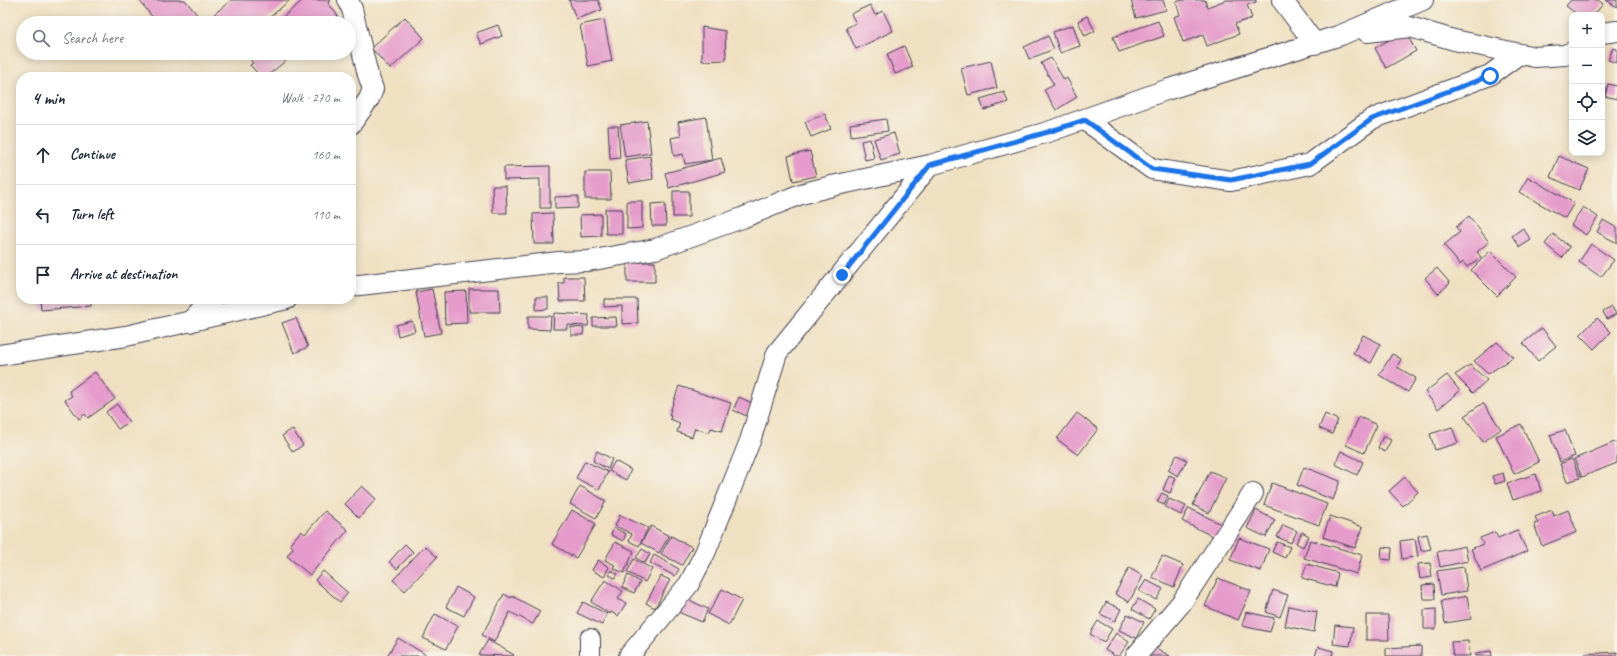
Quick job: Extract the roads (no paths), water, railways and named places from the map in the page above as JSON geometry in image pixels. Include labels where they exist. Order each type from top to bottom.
[{"type":"street","points":[[348,0],[354,16]]},
{"type":"street","points":[[1282,0],[1315,44]]},
{"type":"street","points":[[356,285],[367,282],[588,261],[649,250],[742,218],[802,194],[930,165],[1048,132],[1166,90],[1341,35],[1423,0]]},
{"type":"street","points":[[356,26],[368,75],[373,89],[369,99],[356,117]]},
{"type":"street","points":[[1341,35],[1410,27],[1454,40],[1535,57],[1565,55],[1569,53]]},
{"type":"street","points":[[1605,33],[1617,31]]},
{"type":"street","points":[[1085,120],[1152,169],[1231,180],[1310,164],[1372,119],[1490,76],[1519,54]]},
{"type":"street","points":[[630,656],[689,584],[705,553],[750,441],[777,353],[930,165]]},
{"type":"street","points":[[190,322],[206,304]]},
{"type":"street","points":[[0,355],[126,336],[266,304]]},
{"type":"street","points":[[1136,656],[1182,602],[1253,493]]}]
